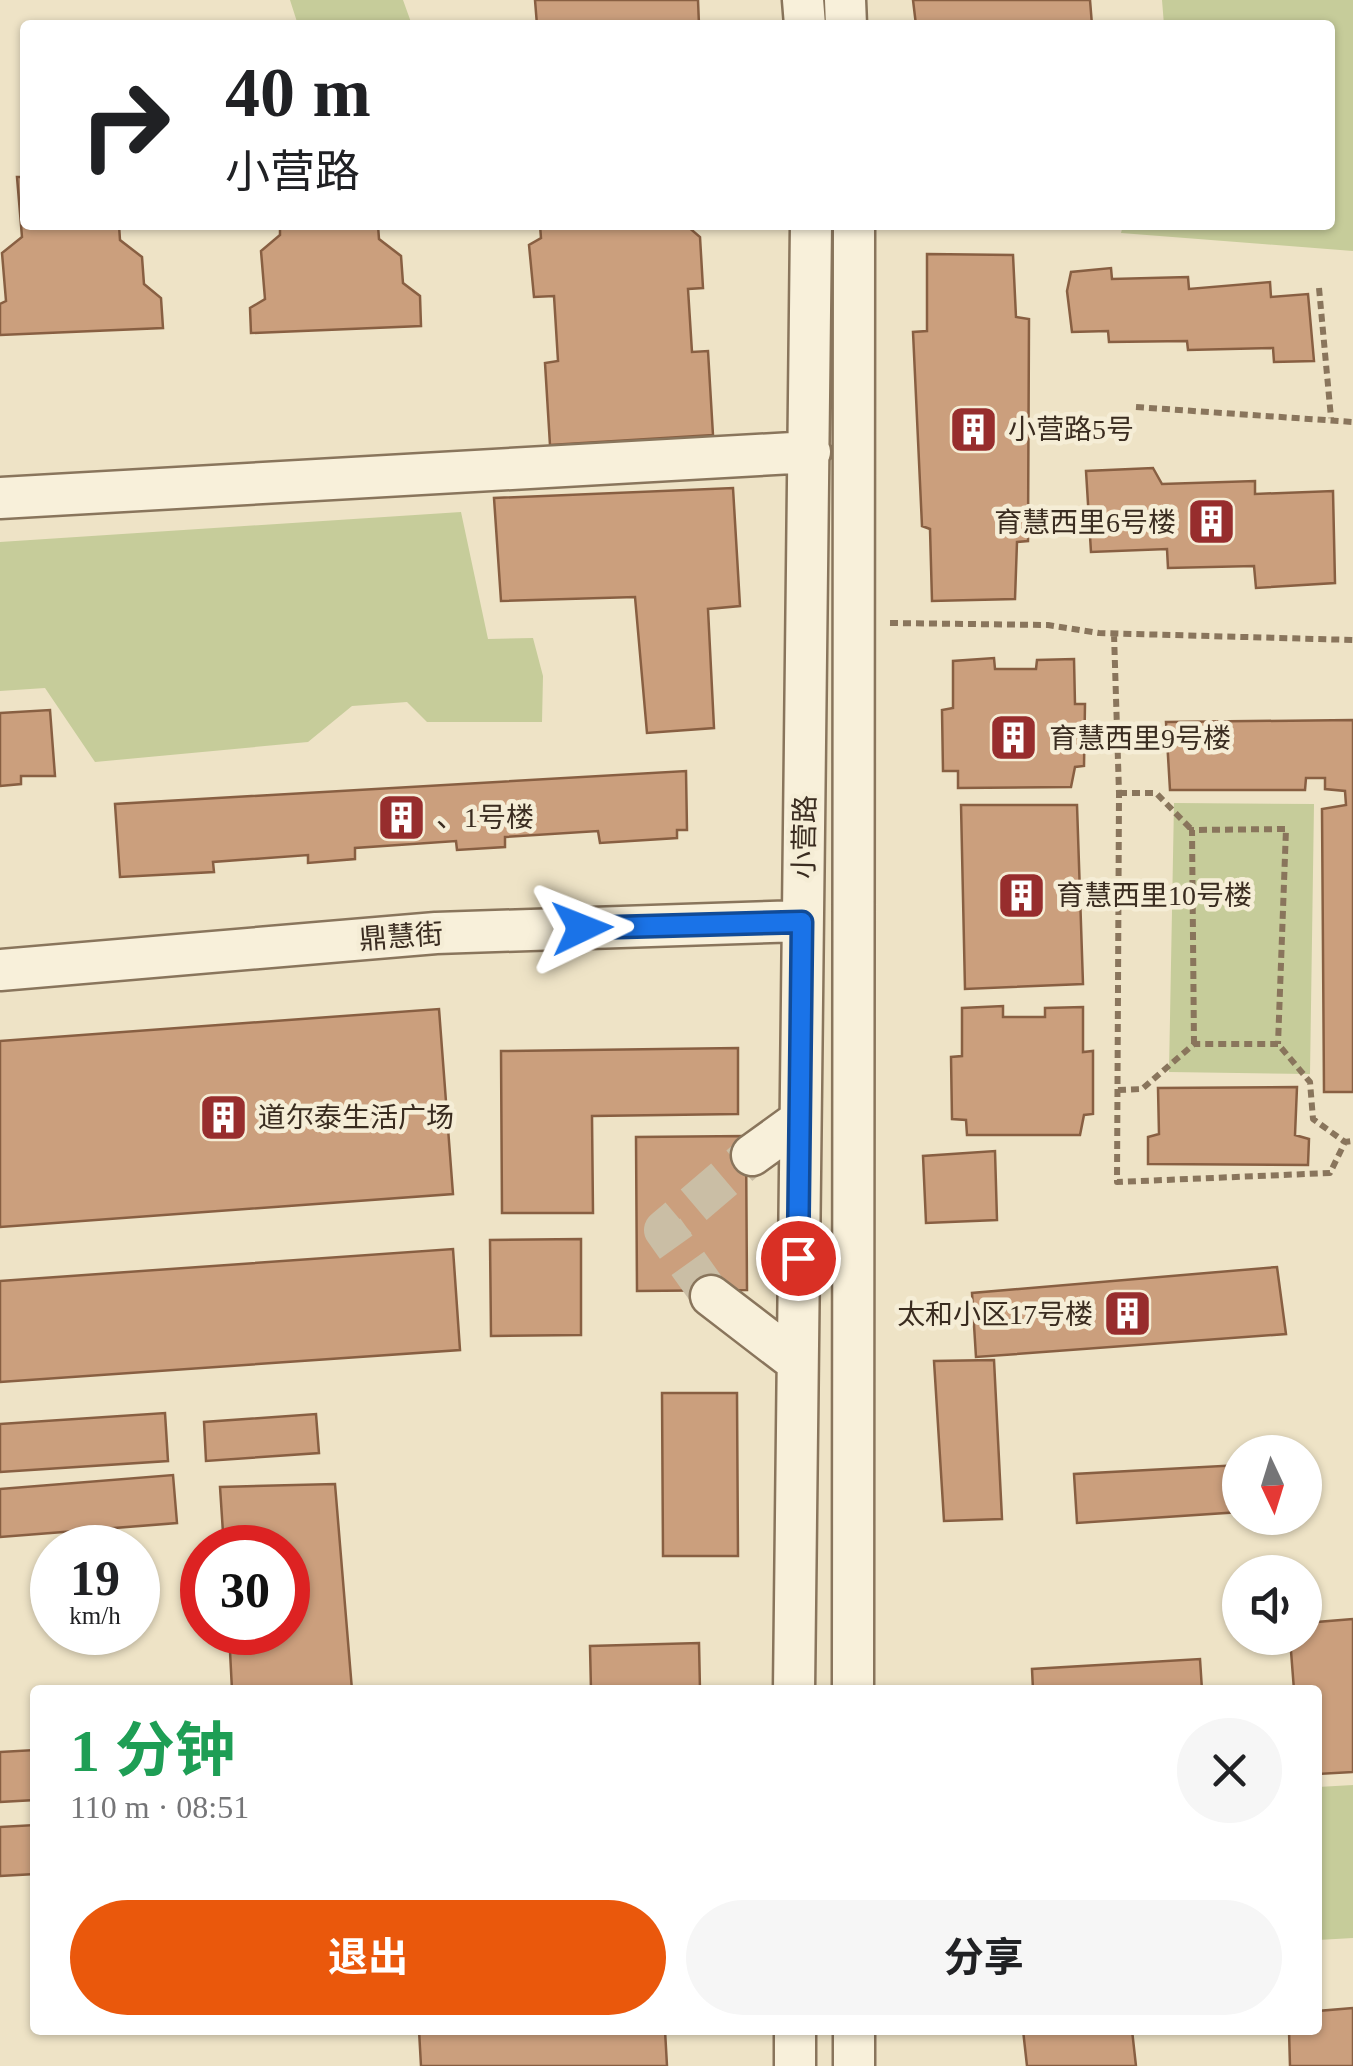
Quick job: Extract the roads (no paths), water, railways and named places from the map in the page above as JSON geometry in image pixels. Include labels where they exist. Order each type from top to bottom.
[{"type":"street","name":"小营路","points":[[794,1685],[811,230]]},
{"type":"street","name":"小营路","points":[[852,1685],[854,230]]},
{"type":"street","points":[[0,498],[810,452]]},
{"type":"street","name":"鼎慧街","points":[[0,970],[436,933],[802,922]]},
{"type":"street","points":[[752,1156],[799,1121]]},
{"type":"street","points":[[712,1296],[797,1362]]},
{"type":"street","points":[[795,2035],[795,2066]]},
{"type":"street","points":[[854,2035],[854,2066]]},
{"type":"tunnel","points":[[711,1296],[664,1230],[752,1155]]},
{"type":"place","name":"小营路5号","points":[[973,429]]},
{"type":"place","name":"育慧西里6号楼","points":[[1211,522]]},
{"type":"place","name":"育慧西里9号楼","points":[[1014,738]]},
{"type":"place","name":"、1号楼","points":[[401,817]]},
{"type":"place","name":"育慧西里10号楼","points":[[1021,895]]},
{"type":"place","name":"道尔泰生活广场","points":[[223,1117]]},
{"type":"place","name":"太和小区17号楼","points":[[1128,1314]]}]
